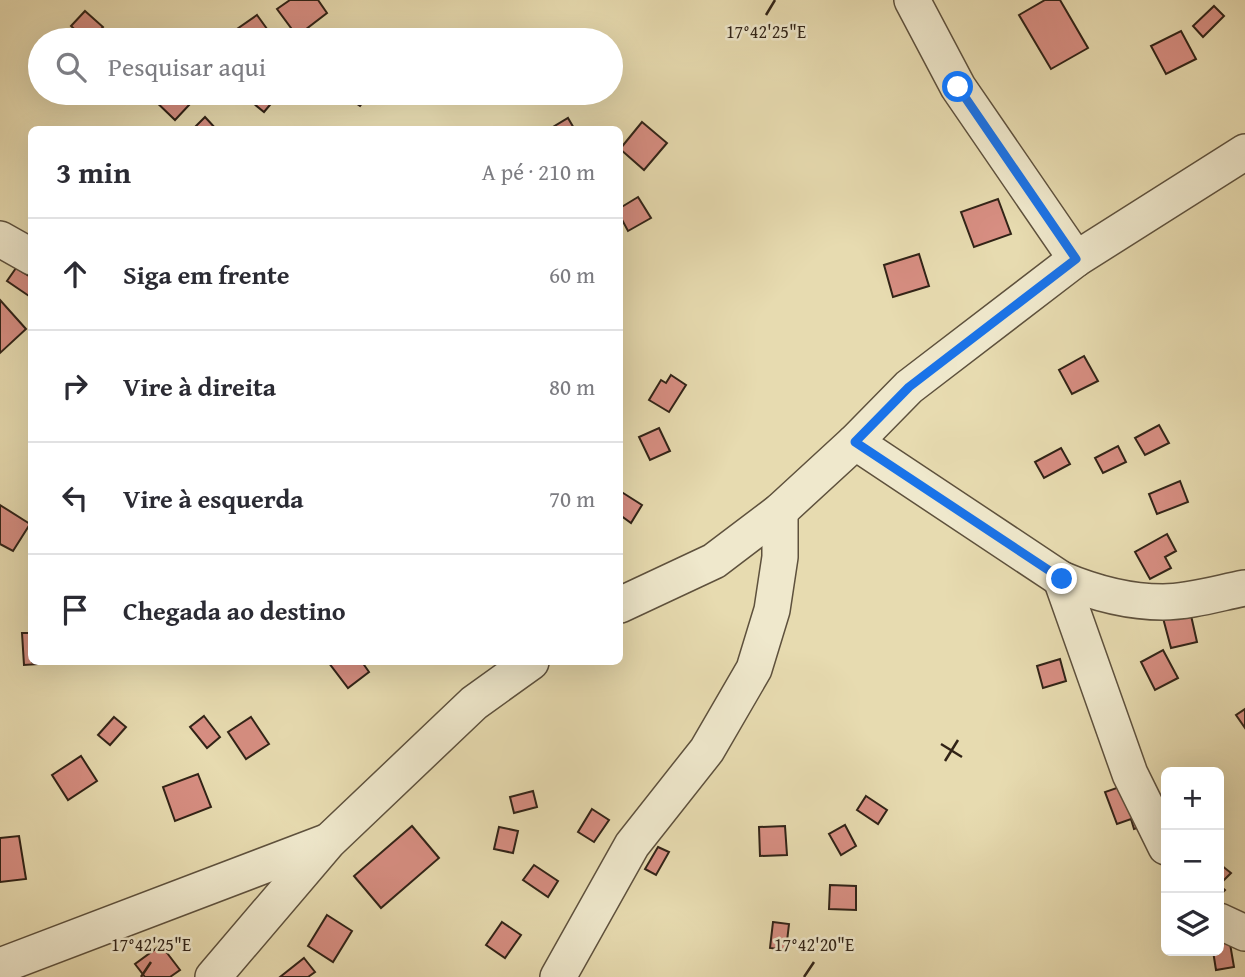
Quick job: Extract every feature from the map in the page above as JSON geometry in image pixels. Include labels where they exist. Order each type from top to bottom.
[{"type":"street","points":[[912,0],[958,87],[1076,259]]},
{"type":"street","points":[[623,605],[714,561],[780,511],[855,442],[909,387],[1076,259],[1245,152]]},
{"type":"street","points":[[0,239],[28,255]]},
{"type":"street","points":[[855,442],[1062,579],[1087,590],[1117,598],[1165,602],[1245,588]]},
{"type":"street","points":[[560,975],[632,845],[707,750],[754,668],[772,610],[780,556],[780,511]]},
{"type":"street","points":[[1062,579],[1130,774],[1161,837]]},
{"type":"street","points":[[213,977],[329,841],[474,703],[527,665]]},
{"type":"street","points":[[0,966],[329,841]]},
{"type":"street","points":[[1224,923],[1245,933]]},
{"type":"building","points":[[290,0],[318,0],[327,13],[307,28],[291,28],[277,9]]},
{"type":"building","points":[[1045,0],[1060,0],[1088,48],[1051,69],[1019,15]]},
{"type":"building","points":[[1214,6],[1224,16],[1203,37],[1193,26]]},
{"type":"building","points":[[85,11],[103,27],[73,28],[71,26]]},
{"type":"building","points":[[257,15],[266,28],[238,28]]},
{"type":"building","points":[[1181,31],[1196,59],[1166,74],[1151,46]]},
{"type":"building","points":[[159,105],[189,105],[175,120]]},
{"type":"building","points":[[255,105],[270,105],[264,112]]},
{"type":"building","points":[[205,117],[213,126],[196,126]]},
{"type":"building","points":[[568,118],[573,126],[555,126]]},
{"type":"building","points":[[642,122],[667,143],[644,170],[623,152],[623,145]]},
{"type":"building","points":[[638,197],[651,218],[628,231],[623,222],[623,206]]},
{"type":"building","points":[[998,199],[1011,234],[974,247],[961,212]]},
{"type":"building","points":[[919,254],[929,286],[893,297],[884,265]]},
{"type":"building","points":[[16,268],[28,276],[28,295],[7,281]]},
{"type":"building","points":[[0,300],[26,329],[0,353]]},
{"type":"building","points":[[1084,356],[1098,381],[1072,394],[1059,370]]},
{"type":"building","points":[[671,375],[686,385],[669,412],[649,400],[661,380],[666,383]]},
{"type":"building","points":[[1159,425],[1169,443],[1145,455],[1135,438]]},
{"type":"building","points":[[659,428],[670,451],[650,460],[639,437]]},
{"type":"building","points":[[1118,446],[1126,462],[1103,473],[1095,458]]},
{"type":"building","points":[[1061,448],[1070,464],[1044,478],[1035,462]]},
{"type":"building","points":[[1180,481],[1188,502],[1157,514],[1149,494]]},
{"type":"building","points":[[623,493],[642,505],[631,523],[623,517]]},
{"type":"building","points":[[0,505],[28,523],[28,527],[13,551],[0,544]]},
{"type":"building","points":[[1167,534],[1176,551],[1165,557],[1171,568],[1150,579],[1135,552]]},
{"type":"building","points":[[1190,611],[1197,642],[1171,648],[1163,618]]},
{"type":"building","points":[[22,633],[28,633],[28,665],[24,665]]},
{"type":"building","points":[[1163,650],[1178,678],[1155,690],[1141,662]]},
{"type":"building","points":[[1060,659],[1066,681],[1043,688],[1037,666]]},
{"type":"building","points":[[331,665],[364,665],[369,672],[348,688]]},
{"type":"building","points":[[1245,709],[1245,728],[1236,715]]},
{"type":"building","points":[[204,716],[220,737],[207,748],[190,727]]},
{"type":"building","points":[[114,717],[126,727],[110,745],[98,735]]},
{"type":"building","points":[[251,717],[269,744],[246,759],[228,732]]},
{"type":"building","points":[[81,756],[97,781],[68,800],[52,775]]},
{"type":"building","points":[[198,774],[211,807],[175,821],[163,787]]},
{"type":"building","points":[[1134,782],[1149,824],[1134,829],[1131,819],[1117,824],[1105,792]]},
{"type":"building","points":[[533,791],[537,807],[514,813],[510,797]]},
{"type":"building","points":[[866,796],[887,810],[878,824],[857,810]]},
{"type":"building","points":[[592,809],[609,820],[594,842],[578,832]]},
{"type":"building","points":[[845,825],[856,846],[841,855],[829,834]]},
{"type":"building","points":[[412,826],[439,858],[381,908],[354,876]]},
{"type":"building","points":[[785,826],[787,855],[760,856],[759,827]]},
{"type":"building","points":[[499,827],[518,831],[513,853],[494,849]]},
{"type":"building","points":[[19,836],[26,879],[0,882],[0,838]]},
{"type":"building","points":[[658,847],[669,852],[656,875],[645,869]]},
{"type":"building","points":[[534,865],[558,881],[548,897],[523,880]]},
{"type":"building","points":[[1224,867],[1231,873],[1224,880]]},
{"type":"building","points":[[830,885],[856,886],[856,910],[829,909]]},
{"type":"building","points":[[327,915],[352,931],[333,962],[308,946]]},
{"type":"building","points":[[502,922],[521,935],[505,958],[486,945]]},
{"type":"building","points":[[773,922],[789,924],[786,950],[770,948]]},
{"type":"building","points":[[1228,932],[1234,967],[1216,970],[1214,956],[1224,956],[1224,933]]},
{"type":"building","points":[[161,945],[180,970],[170,977],[145,977],[135,964]]},
{"type":"building","points":[[304,958],[315,972],[308,977],[280,977]]},
{"type":"route","points":[[958,87],[1076,259],[909,387],[855,442],[1062,579]]}]
